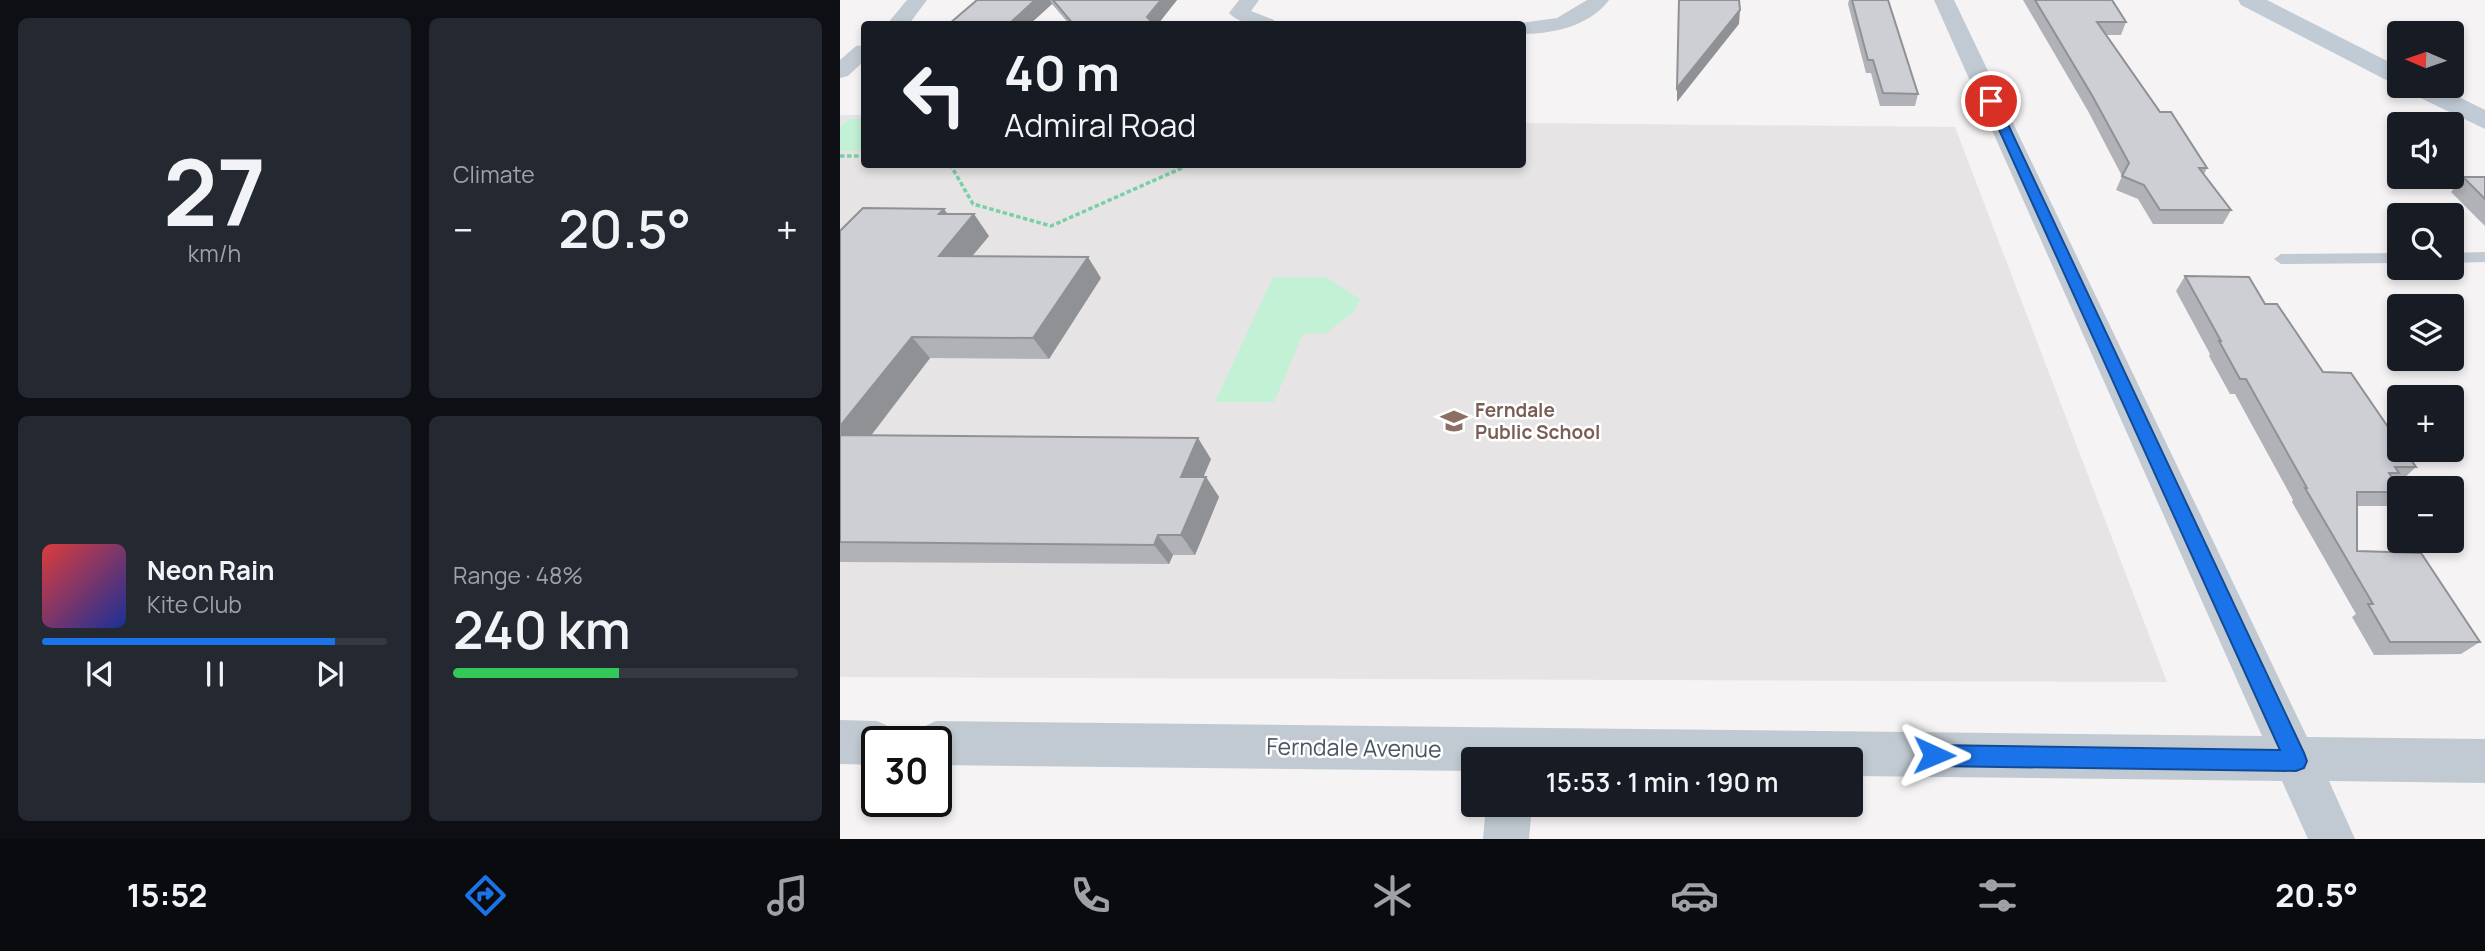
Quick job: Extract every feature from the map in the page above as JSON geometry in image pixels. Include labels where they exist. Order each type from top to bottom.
[{"type":"street","points":[[901,21],[917,0]]},
{"type":"street","points":[[1249,0],[1239,13],[1259,21]]},
{"type":"street","points":[[1526,28],[1548,27],[1583,15],[1599,0]]},
{"type":"street","points":[[1944,0],[2332,839]]},
{"type":"street","points":[[2249,0],[2387,71]]},
{"type":"street","points":[[840,71],[861,54]]},
{"type":"street","points":[[2440,98],[2485,121]]},
{"type":"street","points":[[840,742],[861,743]]},
{"type":"street","name":"Ferndale Avenue","points":[[952,743],[1461,754]]},
{"type":"street","name":"Ferndale Avenue","points":[[1863,758],[2485,761]]},
{"type":"street","points":[[1506,839],[1508,817]]},
{"type":"lane","points":[[2464,258],[2485,257]]},
{"type":"lane","points":[[2281,259],[2387,258]]},
{"type":"path","points":[[840,156],[861,156]]},
{"type":"path","points":[[952,168],[973,204],[1051,226],[1182,168]]},
{"type":"shaded area","name":"Ferndale Public School","points":[[840,115],[861,115],[861,168],[1526,168],[1526,123],[1955,127],[2167,682],[840,677]]},
{"type":"green space","points":[[849,119],[861,119],[861,151],[840,151],[840,127]]},
{"type":"green space","points":[[1273,277],[1326,277],[1360,299],[1355,311],[1326,333],[1303,334],[1274,402],[1215,402]]},
{"type":"building","points":[[977,0],[1035,0],[1012,21],[952,21]]},
{"type":"building","points":[[1053,0],[1161,0],[1147,17],[1151,21],[1070,21]]},
{"type":"building","points":[[1679,0],[1739,0],[1740,10],[1677,88]]},
{"type":"building","points":[[1852,0],[1888,0],[1918,94],[1883,93],[1873,60],[1868,60]]},
{"type":"building","points":[[2035,0],[2112,0],[2126,22],[2097,22],[2160,112],[2171,112],[2207,168],[2199,168],[2231,210],[2160,210],[2144,185],[2122,176],[2129,163]]},
{"type":"building","points":[[2464,177],[2485,177],[2485,199],[2464,178]]},
{"type":"building","points":[[863,208],[944,209],[939,214],[974,214],[939,256],[1088,257],[1033,338],[912,337],[840,426],[840,231]]},
{"type":"building","points":[[2185,276],[2249,277],[2265,304],[2277,304],[2323,372],[2351,373],[2387,426],[2387,462],[2412,462],[2416,467],[2395,467],[2399,473],[2389,473],[2391,476],[2387,476],[2387,492],[2357,492],[2357,551],[2421,553],[2480,642],[2390,642],[2368,604],[2373,604],[2305,488],[2246,379],[2240,379]]},
{"type":"building","points":[[840,435],[1198,438],[1181,477],[1206,477],[1181,535],[1158,535],[1154,545],[840,542]]},
{"type":"place","name":"Ferndale Public School","points":[[1454,421]]},
{"type":"route","points":[[1934,755],[2296,761],[1991,101]]}]
